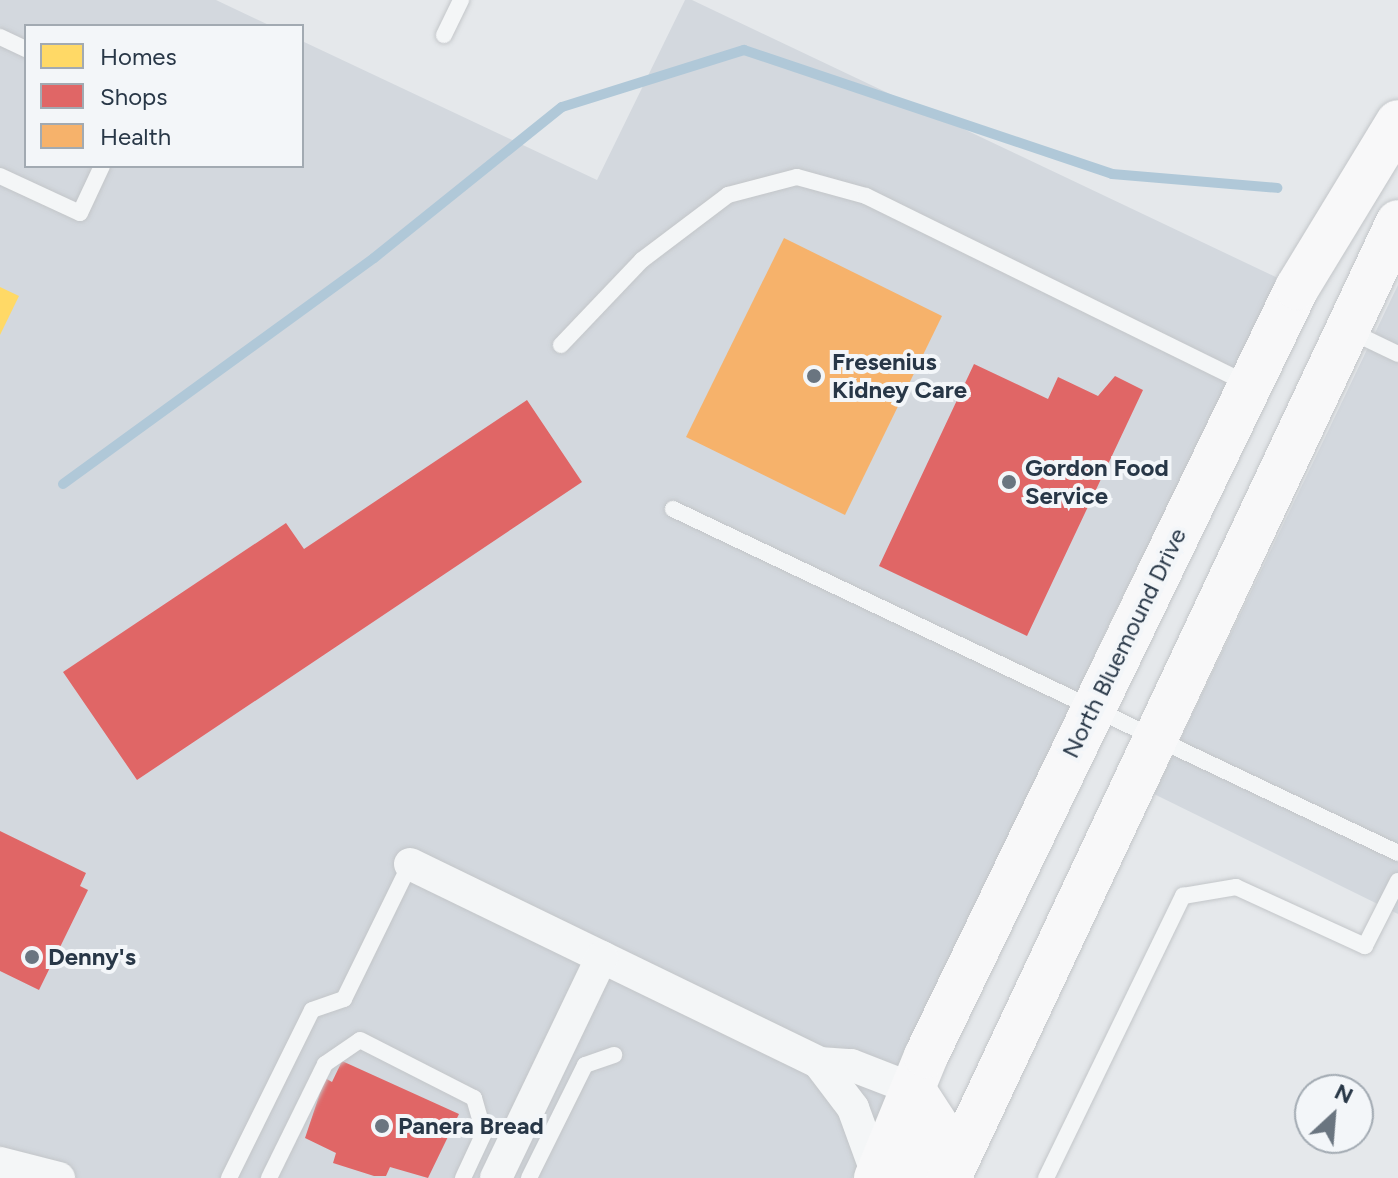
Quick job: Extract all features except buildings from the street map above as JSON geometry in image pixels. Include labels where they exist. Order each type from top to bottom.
[{"type":"main road","name":"North Bluemound Drive","points":[[913,1089],[1092,707],[1297,288],[1398,122]]},
{"type":"main road","points":[[949,1178],[1154,733],[1398,222]]},
{"type":"main road","points":[[890,1177],[939,1129],[913,1089]]},
{"type":"street","points":[[410,864],[819,1063],[851,1065],[913,1089]]},
{"type":"street","points":[[496,1178],[602,957]]},
{"type":"street","points":[[819,1063],[853,1108],[890,1177]]},
{"type":"street","points":[[0,1163],[59,1178]]},
{"type":"lane","points":[[444,35],[461,0]]},
{"type":"lane","points":[[0,37],[24,48]]},
{"type":"lane","points":[[0,176],[80,213],[101,168]]},
{"type":"lane","points":[[561,345],[642,260],[728,195],[797,177],[866,196],[1249,385]]},
{"type":"lane","points":[[1349,330],[1398,354]]},
{"type":"lane","points":[[673,509],[1092,707],[1154,733],[1398,853]]},
{"type":"lane","points":[[229,1178],[312,1010],[344,999],[410,864]]},
{"type":"lane","points":[[1046,1178],[1183,896],[1236,887],[1365,946],[1398,881]]},
{"type":"lane","points":[[269,1178],[325,1064],[360,1040],[474,1098],[484,1133],[463,1178]]},
{"type":"lane","points":[[529,1178],[585,1065],[614,1055]]},
{"type":"shaded area","points":[[0,0],[216,0],[267,24],[24,24],[24,168],[304,168],[304,42],[597,180],[685,0],[692,0],[1282,280],[1111,620],[852,1178],[0,1178]]},
{"type":"shaded area","points":[[1398,285],[1398,914],[1154,794]]},
{"type":"waterway","points":[[63,484],[374,258],[562,107],[744,50],[1112,174],[1277,188]]},
{"type":"place","name":"Fresenius Kidney Care","points":[[814,376]]},
{"type":"place","name":"Gordon Food Service","points":[[1009,482]]},
{"type":"place","name":"Denny's","points":[[32,957]]},
{"type":"place","name":"Panera Bread","points":[[382,1126]]}]
